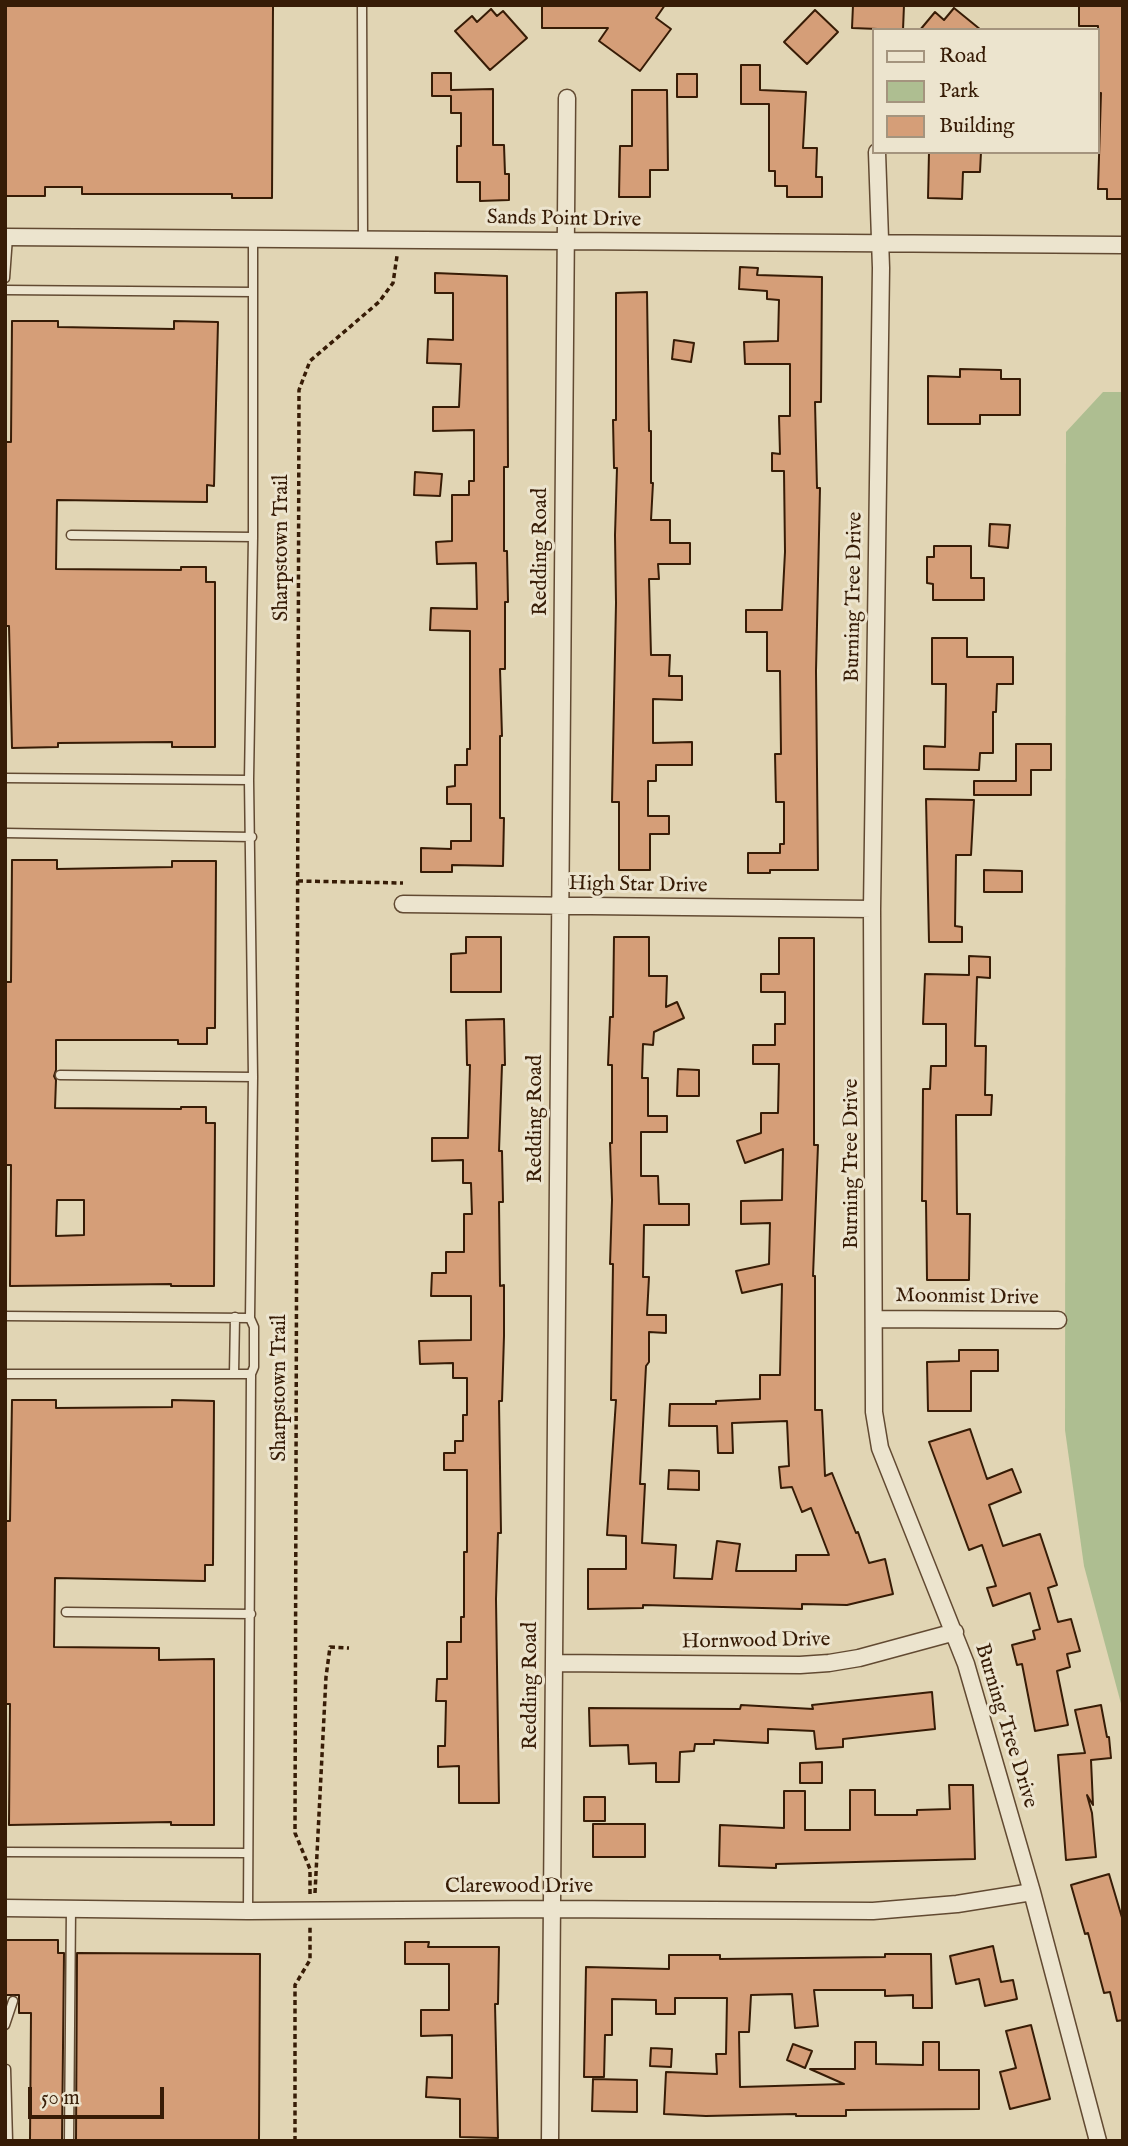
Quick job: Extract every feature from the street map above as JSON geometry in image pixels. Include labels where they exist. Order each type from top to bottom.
[{"type":"street","name":"Redding Road","points":[[550,2141],[567,98]]},
{"type":"street","name":"Burning Tree Drive","points":[[877,154],[880,243],[872,909],[874,1412],[880,1448],[966,1664],[1032,1892],[1098,2141]]},
{"type":"street","name":"Sands Point Drive","points":[[6,237],[1123,245]]},
{"type":"street","name":"High Star Drive","points":[[403,904],[872,909]]},
{"type":"street","name":"Moonmist Drive","points":[[875,1318],[1058,1320]]},
{"type":"street","name":"Hornwood Drive","points":[[554,1663],[810,1665],[859,1658],[955,1632]]},
{"type":"street","name":"Clarewood Drive","points":[[5,1908],[248,1911],[313,1916],[552,1909],[873,1912],[957,1905],[1032,1892]]},
{"type":"lane","points":[[362,5],[363,239]]},
{"type":"lane","points":[[5,278],[6,237]]},
{"type":"lane","points":[[248,1911],[251,1374],[254,1367],[254,1327],[250,1318],[253,1077],[252,837],[249,780],[253,537],[253,238]]},
{"type":"lane","points":[[5,290],[253,292]]},
{"type":"lane","points":[[71,535],[253,537]]},
{"type":"lane","points":[[5,778],[249,780]]},
{"type":"lane","points":[[5,833],[252,837]]},
{"type":"lane","points":[[60,1075],[253,1077]]},
{"type":"lane","points":[[5,1315],[250,1318]]},
{"type":"lane","points":[[234,1374],[235,1317]]},
{"type":"lane","points":[[5,1374],[251,1374]]},
{"type":"lane","points":[[66,1612],[251,1614]]},
{"type":"lane","points":[[5,1853],[248,1853]]},
{"type":"lane","points":[[69,2141],[71,1908]]},
{"type":"lane","points":[[5,2025],[13,2001]]},
{"type":"lane","points":[[6,2069],[8,2141]]},
{"type":"path","name":"Sharpstown Trail","points":[[310,1892],[310,1869],[295,1833],[299,390],[310,361],[379,302],[393,283],[397,252]]},
{"type":"path","points":[[298,881],[402,883]]},
{"type":"path","points":[[295,2141],[295,1985],[310,1960],[326,1677],[330,1647],[349,1648]]},
{"type":"green space","points":[[1103,392],[1123,392],[1123,1711],[1084,1566],[1065,1430],[1066,432]]},
{"type":"building","points":[[5,5],[273,5],[272,198],[232,198],[232,194],[82,194],[82,187],[45,187],[45,196],[5,196]]},
{"type":"building","points":[[542,5],[665,5],[656,18],[671,29],[640,71],[599,41],[608,28],[542,28]]},
{"type":"building","points":[[853,5],[904,5],[903,28],[852,28]]},
{"type":"building","points":[[1079,5],[1123,5],[1123,199],[1107,199],[1107,189],[1098,189],[1100,28],[1079,26]]},
{"type":"building","points":[[954,8],[979,28],[922,28],[935,12],[944,20]]},
{"type":"building","points":[[491,9],[497,16],[503,11],[527,38],[490,70],[455,31],[472,16],[477,22]]},
{"type":"building","points":[[815,10],[838,32],[807,64],[784,42]]},
{"type":"building","points":[[741,65],[760,65],[760,90],[806,92],[803,148],[817,148],[816,177],[822,177],[822,197],[787,197],[787,186],[775,186],[775,171],[769,171],[769,104],[741,104]]},
{"type":"building","points":[[432,73],[451,73],[451,90],[493,89],[493,145],[504,145],[505,174],[509,174],[509,200],[480,201],[480,182],[457,182],[461,113],[451,113],[451,96],[432,96]]},
{"type":"building","points":[[677,74],[697,74],[697,97],[677,97]]},
{"type":"building","points":[[632,90],[667,90],[668,170],[650,170],[650,197],[619,197],[620,146],[632,146]]},
{"type":"building","points":[[929,154],[981,154],[980,172],[963,172],[962,199],[928,198]]},
{"type":"building","points":[[740,267],[758,268],[757,275],[822,277],[821,402],[815,402],[817,488],[820,488],[816,671],[818,870],[748,873],[748,853],[780,853],[780,844],[784,844],[784,802],[776,802],[775,754],[781,754],[780,671],[767,671],[767,632],[746,632],[746,610],[782,610],[785,552],[784,471],[772,471],[772,453],[780,454],[779,416],[790,416],[790,364],[745,364],[744,342],[778,341],[779,300],[767,299],[767,291],[739,289]]},
{"type":"building","points":[[435,273],[507,276],[508,467],[504,467],[504,551],[507,551],[508,602],[505,602],[505,669],[500,669],[500,818],[504,818],[503,866],[452,865],[452,872],[421,872],[421,848],[451,849],[451,841],[471,841],[471,804],[447,804],[447,787],[455,786],[455,765],[467,765],[467,749],[470,749],[470,631],[430,630],[431,608],[477,609],[476,563],[437,564],[436,542],[452,541],[452,495],[469,495],[469,481],[474,481],[474,430],[433,431],[433,407],[459,407],[461,364],[427,363],[428,339],[453,340],[453,293],[435,293]]},
{"type":"building","points":[[647,292],[649,431],[653,483],[651,520],[670,520],[670,543],[690,543],[690,564],[658,564],[659,579],[649,579],[651,655],[670,655],[669,676],[682,676],[682,700],[653,699],[653,743],[692,742],[692,765],[656,765],[656,781],[648,781],[648,816],[669,816],[669,834],[650,834],[650,870],[619,870],[619,802],[612,802],[616,603],[617,468],[614,468],[613,420],[616,420],[616,293]]},
{"type":"building","points":[[12,321],[58,321],[58,327],[174,329],[174,321],[218,322],[214,486],[207,485],[207,502],[57,500],[56,569],[181,570],[181,567],[206,567],[206,582],[215,582],[215,747],[172,747],[172,742],[58,743],[58,747],[12,748],[9,626],[5,626],[5,442],[11,442]]},
{"type":"building","points":[[674,340],[694,343],[691,362],[672,359]]},
{"type":"building","points":[[960,369],[1001,370],[1001,379],[1020,379],[1020,415],[980,415],[980,424],[928,424],[928,376],[960,377]]},
{"type":"building","points":[[415,472],[442,474],[440,496],[414,495]]},
{"type":"building","points":[[990,524],[1010,525],[1008,548],[989,546]]},
{"type":"building","points":[[934,546],[971,546],[971,578],[984,578],[984,600],[933,600],[933,584],[927,583],[927,557],[934,557]]},
{"type":"building","points":[[932,638],[967,638],[967,657],[1013,657],[1013,684],[997,684],[996,712],[993,712],[993,753],[980,753],[979,770],[924,769],[924,746],[945,747],[946,684],[932,684]]},
{"type":"building","points":[[1016,744],[1051,744],[1051,770],[1031,770],[1031,795],[974,795],[974,781],[1016,781]]},
{"type":"building","points":[[926,799],[974,800],[971,855],[956,855],[955,926],[962,927],[962,942],[929,942]]},
{"type":"building","points":[[12,860],[57,860],[57,869],[172,867],[172,861],[216,861],[215,1028],[207,1028],[207,1044],[178,1044],[178,1040],[56,1040],[54,1076],[55,1108],[206,1107],[206,1123],[215,1123],[214,1286],[10,1286],[11,1165],[5,1165],[5,982],[11,982]],"holes":[[[57,1200],[84,1200],[84,1235],[56,1236]]]},
{"type":"building","points":[[984,870],[1022,871],[1022,892],[984,892]]},
{"type":"building","points":[[466,937],[501,937],[501,992],[451,992],[451,954],[466,953]]},
{"type":"building","points":[[614,937],[649,937],[649,976],[667,976],[666,1007],[677,1002],[684,1018],[654,1032],[653,1045],[643,1044],[642,1078],[648,1078],[648,1116],[667,1116],[667,1132],[641,1132],[641,1176],[658,1176],[659,1204],[689,1204],[689,1225],[644,1225],[643,1277],[649,1277],[647,1315],[666,1315],[666,1333],[649,1332],[640,1484],[645,1484],[642,1543],[676,1545],[674,1578],[712,1579],[717,1541],[740,1544],[736,1571],[796,1571],[796,1555],[829,1555],[811,1508],[802,1512],[792,1487],[781,1488],[779,1467],[789,1466],[787,1421],[732,1423],[733,1453],[718,1453],[717,1426],[669,1426],[670,1404],[716,1404],[716,1401],[760,1399],[760,1375],[780,1375],[782,1284],[742,1293],[736,1271],[769,1264],[770,1223],[741,1224],[741,1201],[782,1200],[783,1149],[745,1163],[737,1141],[761,1133],[761,1113],[778,1113],[779,1064],[753,1064],[753,1045],[775,1045],[775,1024],[785,1024],[785,992],[761,992],[761,974],[779,974],[779,938],[814,938],[814,1145],[818,1145],[813,1276],[815,1410],[822,1410],[825,1476],[832,1473],[869,1563],[885,1559],[893,1594],[847,1605],[802,1604],[802,1609],[643,1605],[643,1608],[588,1609],[588,1569],[626,1569],[626,1536],[607,1535],[616,1400],[611,1400],[612,1065],[608,1065],[610,1017],[613,1017]]},
{"type":"building","points":[[969,956],[990,957],[990,978],[977,977],[975,1046],[986,1046],[985,1095],[992,1095],[991,1115],[956,1115],[957,1214],[970,1214],[969,1280],[927,1280],[926,1201],[922,1201],[923,1089],[930,1089],[931,1066],[946,1066],[946,1024],[923,1024],[925,974],[969,975]]},
{"type":"building","points":[[504,1019],[505,1065],[502,1065],[499,1151],[502,1151],[503,1202],[499,1202],[500,1286],[504,1285],[504,1336],[502,1401],[499,1401],[501,1533],[498,1533],[496,1599],[499,1803],[459,1803],[459,1766],[438,1767],[438,1746],[445,1746],[446,1701],[436,1701],[437,1679],[447,1679],[447,1642],[461,1642],[461,1617],[464,1617],[467,1470],[444,1470],[444,1453],[455,1453],[455,1441],[463,1441],[463,1415],[467,1415],[467,1378],[453,1378],[453,1363],[420,1364],[419,1341],[471,1340],[471,1296],[431,1296],[432,1273],[446,1273],[446,1252],[464,1252],[464,1214],[472,1214],[471,1183],[463,1183],[463,1160],[432,1161],[432,1138],[468,1138],[470,1065],[467,1065],[466,1020]]},
{"type":"building","points":[[678,1069],[699,1070],[699,1096],[677,1096]]},
{"type":"building","points":[[959,1350],[998,1350],[998,1371],[971,1371],[971,1411],[928,1411],[927,1362],[959,1361]]},
{"type":"building","points":[[12,1400],[56,1400],[56,1408],[172,1407],[172,1400],[214,1401],[213,1565],[205,1565],[205,1581],[55,1578],[54,1647],[159,1648],[159,1660],[214,1659],[214,1825],[171,1825],[171,1822],[9,1825],[10,1704],[5,1704],[5,1521],[10,1521]]},
{"type":"building","points":[[970,1429],[987,1479],[1012,1469],[1021,1492],[989,1505],[1003,1546],[1040,1534],[1057,1585],[1048,1588],[1058,1622],[1071,1619],[1080,1651],[1067,1654],[1070,1667],[1057,1671],[1068,1725],[1035,1731],[1022,1664],[1017,1665],[1012,1645],[1035,1639],[1033,1631],[1040,1629],[1030,1593],[993,1606],[987,1588],[996,1586],[982,1545],[969,1550],[929,1442]]},
{"type":"building","points":[[669,1470],[699,1471],[699,1490],[668,1489]]},
{"type":"building","points":[[932,1692],[935,1729],[843,1739],[843,1747],[816,1749],[814,1731],[768,1729],[768,1743],[714,1740],[714,1744],[695,1744],[694,1751],[680,1752],[679,1782],[656,1782],[656,1763],[629,1764],[628,1745],[590,1746],[589,1708],[740,1709],[741,1705],[813,1709],[812,1705]]},
{"type":"building","points":[[1101,1705],[1111,1758],[1091,1760],[1093,1805],[1087,1795],[1092,1813],[1096,1857],[1066,1860],[1058,1755],[1085,1753],[1075,1710]]},
{"type":"building","points":[[822,1762],[822,1783],[800,1783],[800,1763]]},
{"type":"building","points":[[949,1785],[973,1785],[975,1859],[776,1864],[776,1868],[719,1866],[720,1825],[784,1828],[784,1791],[805,1791],[805,1830],[850,1830],[850,1790],[875,1790],[875,1815],[917,1815],[917,1810],[950,1809]]},
{"type":"building","points":[[584,1797],[605,1797],[605,1821],[584,1821]]},
{"type":"building","points":[[593,1824],[645,1824],[645,1857],[593,1857]]},
{"type":"building","points":[[1109,1874],[1123,1921],[1123,2020],[1117,2021],[1110,1992],[1104,1993],[1088,1933],[1085,1934],[1071,1885]]},
{"type":"building","points":[[5,1940],[58,1940],[58,1953],[64,1953],[62,2141],[30,2141],[31,2013],[19,2013],[19,1995],[5,1995]]},
{"type":"building","points":[[405,1942],[429,1942],[428,1947],[499,1947],[498,2004],[495,2004],[498,2138],[460,2137],[460,2099],[426,2097],[427,2077],[452,2078],[452,2035],[421,2036],[421,2010],[449,2010],[449,1964],[405,1964]]},
{"type":"building","points":[[993,1946],[1001,1982],[1013,1980],[1017,1999],[985,2006],[979,1979],[956,1984],[950,1956]]},
{"type":"building","points":[[77,1953],[260,1954],[259,2141],[76,2141]]},
{"type":"building","points":[[885,1954],[931,1954],[932,2008],[913,2008],[913,1995],[885,1996],[885,1990],[814,1990],[818,2026],[795,2028],[792,1994],[751,1995],[749,2032],[739,2032],[740,2087],[844,2084],[810,2069],[855,2069],[855,2042],[876,2042],[876,2064],[923,2065],[923,2042],[939,2042],[939,2070],[979,2070],[979,2109],[846,2110],[846,2116],[664,2114],[666,2072],[717,2074],[716,2054],[726,2054],[727,1998],[675,1998],[675,2014],[656,2014],[656,2000],[612,1999],[612,2035],[605,2035],[604,2077],[584,2077],[586,1967],[669,1969],[669,1955],[720,1955],[720,1959],[885,1957]]},
{"type":"building","points":[[1031,2025],[1050,2099],[1010,2109],[1000,2072],[1016,2068],[1006,2031]]},
{"type":"building","points":[[793,2044],[812,2051],[805,2068],[787,2060]]},
{"type":"building","points":[[651,2048],[672,2049],[671,2067],[650,2066]]},
{"type":"building","points":[[593,2079],[637,2080],[637,2112],[592,2111]]}]
